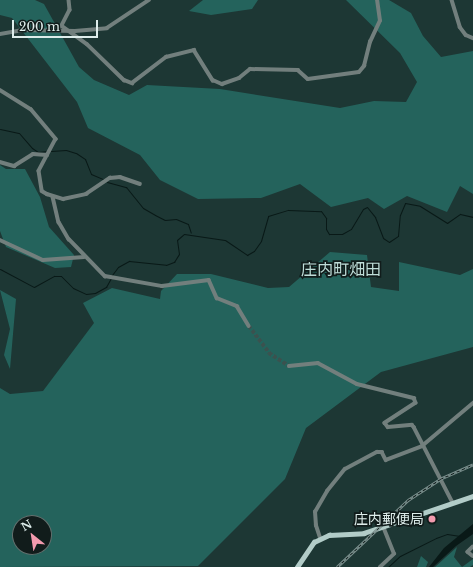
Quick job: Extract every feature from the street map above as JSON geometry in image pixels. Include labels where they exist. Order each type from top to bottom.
[{"type":"main road","points":[[297,567],[314,542],[320,538],[333,533],[356,534],[383,527],[473,496]]},
{"type":"street","points":[[69,0],[70,10],[62,26],[87,44],[128,83],[141,77],[166,57],[194,50],[213,80],[222,84],[239,78],[250,69],[300,71],[306,79],[354,75],[362,70],[370,42],[380,21],[377,0]]},
{"type":"street","points":[[0,34],[23,30],[66,30],[75,32],[107,28],[149,0]]},
{"type":"street","points":[[452,0],[460,27],[466,35],[473,38]]},
{"type":"street","points":[[0,90],[31,109],[56,139],[39,171],[42,191],[54,197],[66,199],[86,194],[110,178],[120,177],[140,184]]},
{"type":"street","points":[[0,162],[14,166],[33,154],[47,155]]},
{"type":"street","points":[[54,197],[62,228],[84,257],[111,278],[162,286],[209,280],[217,298],[237,306],[249,326]]},
{"type":"street","points":[[0,240],[43,260],[84,257]]},
{"type":"street","points":[[289,366],[318,363],[357,384],[414,398],[416,403],[385,423],[388,427],[412,424],[453,503]]},
{"type":"street","points":[[320,538],[316,526],[315,512],[327,490],[345,469],[377,452],[382,452],[386,460],[422,446],[422,442],[473,404]]},
{"type":"street","points":[[380,567],[394,554],[383,527]]},
{"type":"street","points":[[473,547],[468,552],[473,556]]},
{"type":"green space","points":[[0,0],[35,0],[44,4],[79,67],[94,80],[129,95],[147,85],[220,89],[340,108],[374,101],[406,102],[417,82],[400,53],[346,0],[389,0],[411,13],[423,36],[441,57],[473,51],[473,194],[460,186],[447,212],[407,196],[384,209],[368,198],[331,207],[300,184],[261,198],[198,199],[160,180],[140,155],[88,128],[77,102],[12,18],[0,15]]},
{"type":"green space","points":[[203,0],[258,0],[252,9],[211,15],[189,11]]},
{"type":"green space","points":[[0,165],[6,169],[25,169],[40,197],[49,227],[74,255],[71,267],[55,268],[6,247],[0,231]]},
{"type":"green space","points":[[330,252],[367,255],[371,287],[399,291],[399,262],[460,275],[473,269],[473,347],[381,372],[306,428],[285,479],[198,566],[0,567],[0,388],[10,394],[43,391],[94,323],[83,303],[112,288],[160,299],[161,291],[177,274],[211,274],[268,288],[289,287]]},
{"type":"green space","points":[[0,290],[16,299],[10,369],[4,355],[10,329]]},
{"type":"green space","points":[[457,547],[454,557],[462,567],[435,567]]},
{"type":"green space","points":[[421,556],[428,562],[426,567],[417,567]]},
{"type":"green space","points":[[473,559],[473,565],[470,567],[462,567]]},
{"type":"shaded area","points":[[473,524],[473,534],[456,546],[433,567],[429,567],[444,548]]},
{"type":"waterway","points":[[0,129],[19,133],[32,148],[38,152],[48,151]]},
{"type":"waterway","points":[[51,151],[66,150],[76,153],[85,159],[91,174],[105,180]]},
{"type":"waterway","points":[[107,182],[126,187],[143,208],[155,215],[165,220],[176,219],[188,224],[191,233]]},
{"type":"waterway","points":[[112,275],[118,267],[129,261],[166,265],[174,262],[179,254],[177,240],[184,234],[225,240],[247,255],[254,251],[261,241],[268,216],[288,210],[321,211],[326,218],[326,229],[329,234],[342,234],[351,229],[363,209],[367,207],[375,217],[383,238],[389,242],[398,236],[400,215],[405,203],[420,206],[447,223],[460,214],[473,217]]},
{"type":"waterway","points":[[0,269],[34,287],[54,276],[61,276],[73,288],[86,294],[95,293],[106,287],[111,278]]},
{"type":"waterway","points":[[388,567],[400,556],[436,538],[447,534],[460,536]]},
{"type":"tunnel","points":[[249,326],[269,353],[289,366]]},
{"type":"railway","points":[[337,567],[408,500],[440,479],[473,464]]},
{"type":"place","name":"庄内郵便局","points":[[432,519]]},
{"type":"district","name":"庄内町畑田","points":[[341,269]]}]
